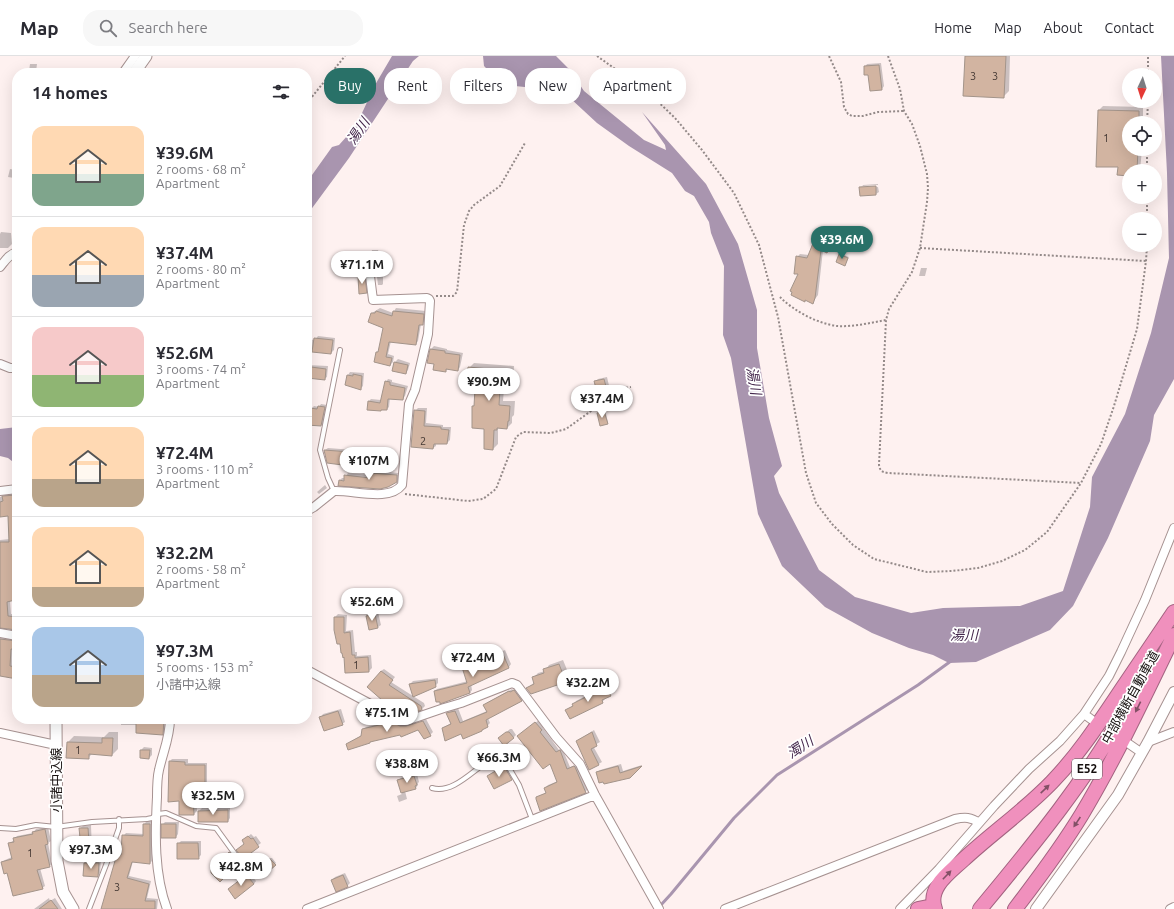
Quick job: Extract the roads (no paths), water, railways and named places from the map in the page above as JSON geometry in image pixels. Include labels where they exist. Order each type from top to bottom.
[{"type":"highway","points":[[918,909],[935,909],[933,904],[934,894],[940,882],[976,848],[1037,797],[1053,781],[1078,751],[1112,704],[1174,612]]},
{"type":"highway","name":"中部横断自動車道","points":[[980,909],[1052,820],[1103,745],[1129,704],[1174,616]]},
{"type":"highway","points":[[1015,909],[1082,814],[1135,714],[1174,635]]},
{"type":"main road","points":[[138,68],[146,56]]},
{"type":"main road","name":"小諸中込線","points":[[56,724],[56,827],[58,869],[63,892],[73,909]]},
{"type":"street","points":[[127,68],[135,56]]},
{"type":"street","points":[[0,267],[12,253]]},
{"type":"street","points":[[312,508],[334,491],[356,493],[393,492],[399,489],[402,485],[409,404],[415,390],[428,334],[430,301],[429,299],[414,298],[373,300],[368,260]]},
{"type":"street","points":[[0,364],[12,368]]},
{"type":"street","points":[[0,490],[12,489]]},
{"type":"street","points":[[900,909],[939,869],[1029,769],[1060,741],[1084,714],[1106,681],[1121,652],[1145,600],[1174,528]]},
{"type":"street","points":[[0,633],[12,635]]},
{"type":"street","points":[[312,673],[402,721],[461,703],[512,683],[517,685],[556,737],[580,764],[595,795],[659,909]]},
{"type":"street","points":[[1036,909],[1118,795],[1174,692]]},
{"type":"street","points":[[1084,714],[1095,722]]},
{"type":"street","points":[[167,909],[161,888],[157,862],[156,816],[158,770],[170,730],[170,724]]},
{"type":"street","points":[[1148,742],[1174,732]]},
{"type":"street","points":[[0,733],[56,745]]},
{"type":"street","points":[[1129,744],[1142,753]]},
{"type":"street","points":[[307,909],[595,795]]},
{"type":"street","points":[[726,909],[964,817],[970,817],[979,823]]},
{"type":"street","points":[[1170,909],[1174,908]]},
{"type":"lane","points":[[334,491],[328,478],[320,450],[340,350]]},
{"type":"lane","points":[[432,788],[443,790],[454,785],[499,755],[502,756],[519,785],[532,819]]},
{"type":"lane","points":[[0,828],[16,829],[36,825],[56,827],[120,820],[147,819],[158,814],[166,813],[196,826],[216,828],[240,861]]},
{"type":"lane","points":[[89,909],[106,865],[120,820]]},
{"type":"water","name":"湯川","points":[[392,56],[419,56],[408,68],[385,68]]},
{"type":"water","name":"湯川","points":[[483,56],[556,56],[568,68],[525,68],[525,87],[517,86],[517,68],[486,68],[484,66]]},
{"type":"water","name":"湯川","points":[[1161,56],[1174,56],[1174,379],[1154,415],[1150,441],[1108,538],[1073,606],[1050,630],[976,662],[949,663],[933,655],[909,648],[872,633],[825,607],[782,566],[758,514],[731,358],[723,335],[724,266],[711,233],[709,222],[694,196],[685,191],[672,173],[629,146],[597,123],[576,104],[581,104],[581,86],[589,95],[589,104],[600,104],[644,140],[666,150],[665,145],[642,112],[706,184],[738,244],[757,310],[757,348],[769,418],[782,466],[774,476],[779,493],[819,570],[855,597],[911,613],[943,608],[1020,606],[1063,591],[1090,507],[1092,477],[1125,414],[1151,333],[1169,258],[1167,173]]},
{"type":"water","name":"湯川","points":[[384,70],[385,104],[349,158],[312,208],[312,175],[332,147],[339,145],[356,126],[366,104],[376,104],[376,83]]},
{"type":"water","points":[[12,428],[12,461],[8,458],[0,456],[0,429]]},
{"type":"waterway","name":"濁川","points":[[660,906],[734,818],[777,775],[918,685],[951,661]]}]
